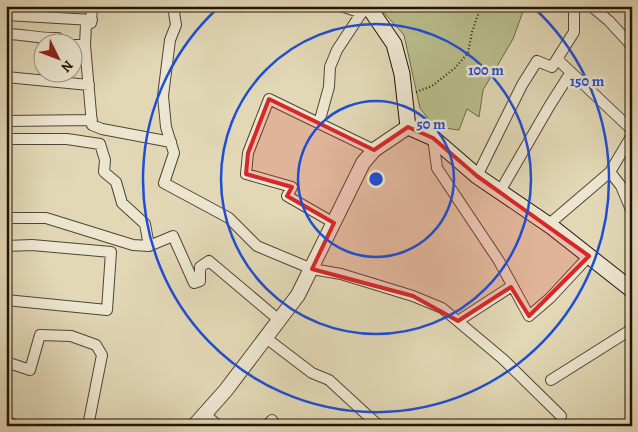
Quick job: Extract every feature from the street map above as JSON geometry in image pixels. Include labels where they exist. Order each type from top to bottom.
[{"type":"main road","points":[[365,8],[394,44],[402,74],[408,127],[433,138],[477,176],[548,225],[632,290]]},
{"type":"street","points":[[92,6],[92,23],[86,24],[85,46],[92,124],[102,129],[171,142]]},
{"type":"street","points":[[173,6],[176,25],[170,40],[163,96],[166,127],[174,153],[164,183],[229,218],[257,246],[312,270],[341,274],[413,296],[442,308],[504,360],[561,416]]},
{"type":"street","points":[[319,123],[330,87],[330,67],[337,50],[365,8],[341,6]]},
{"type":"street","points":[[477,176],[522,85],[537,61],[552,67],[574,32],[574,6]]},
{"type":"street","points":[[591,6],[609,21],[632,46]]},
{"type":"street","points":[[6,14],[92,20]]},
{"type":"street","points":[[6,34],[21,34],[32,38]]},
{"type":"street","points":[[557,59],[632,130]]},
{"type":"street","points":[[500,192],[571,72]]},
{"type":"street","points":[[6,77],[89,85]]},
{"type":"street","points":[[334,223],[287,196],[292,188],[246,174],[248,153],[270,99],[374,150]]},
{"type":"street","points":[[6,121],[92,120]]},
{"type":"street","points":[[194,426],[226,390],[298,295],[312,270],[363,163],[374,150],[408,127]]},
{"type":"street","points":[[548,225],[610,172],[632,135]]},
{"type":"street","points":[[433,138],[437,168],[499,261],[529,316],[550,298],[589,256]]},
{"type":"street","points":[[6,139],[67,139],[100,144],[105,160],[104,172],[116,182],[122,203],[145,224],[149,246]]},
{"type":"street","points":[[610,172],[622,186],[632,212]]},
{"type":"street","points":[[6,218],[46,218],[132,245],[149,246],[174,236],[194,283],[200,281],[200,268],[209,260],[279,320]]},
{"type":"street","points":[[6,246],[32,245],[111,252],[107,310],[6,300]]},
{"type":"street","points":[[458,321],[512,286]]},
{"type":"street","points":[[551,380],[632,329]]},
{"type":"street","points":[[6,362],[30,370],[40,335],[71,336],[96,345],[102,355],[88,426]]},
{"type":"street","points":[[266,338],[312,374],[329,380],[379,426]]},
{"type":"street","points":[[205,414],[218,426]]},
{"type":"street","points":[[266,426],[272,420],[276,426]]},
{"type":"street","points":[[6,422],[11,426]]},
{"type":"path","points":[[405,94],[432,86],[462,60],[468,53],[472,32],[482,6]]},
{"type":"highlighted area","points":[[269,99],[374,150],[408,127],[433,138],[477,176],[589,256],[529,316],[511,287],[458,321],[413,296],[312,269],[334,223],[287,196],[292,187],[246,174],[248,153]]},
{"type":"green space","points":[[378,6],[525,6],[513,39],[483,90],[479,117],[467,109],[459,130],[444,128],[431,122],[420,108],[404,35]]}]
